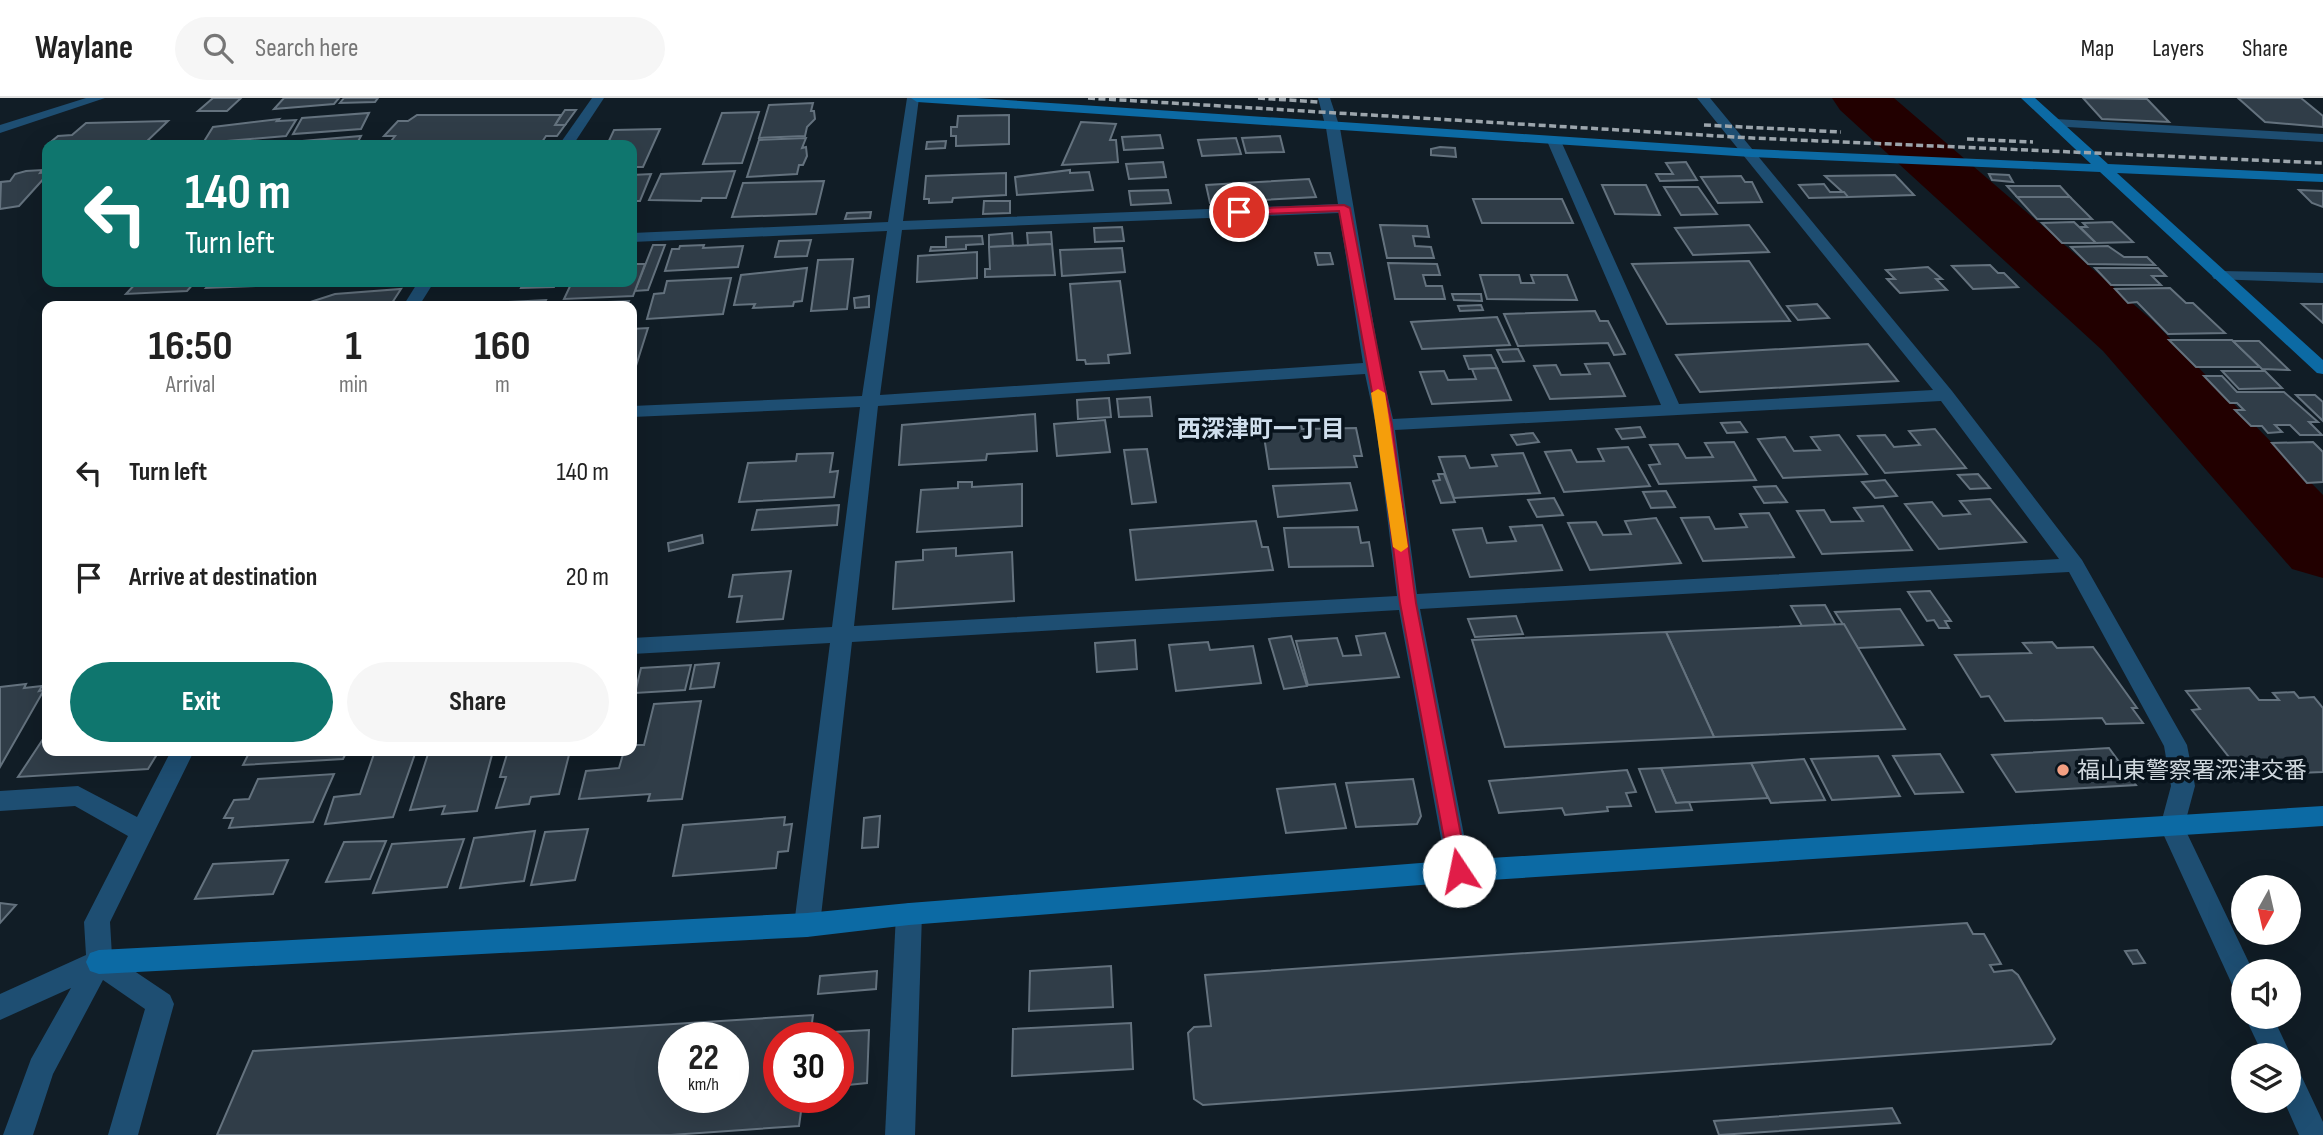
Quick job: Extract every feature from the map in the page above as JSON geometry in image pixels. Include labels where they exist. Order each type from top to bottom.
[{"type":"street","points":[[0,129],[99,98]]},
{"type":"street","points":[[569,140],[598,98]]},
{"type":"street","points":[[807,925],[870,401],[915,98],[1333,128],[1751,153],[2323,178]]},
{"type":"street","points":[[1324,98],[1333,128],[1344,208],[1385,425],[1408,603],[1459,871]]},
{"type":"street","points":[[1703,98],[1751,153],[1946,395],[2075,565],[2175,745],[2183,786],[2172,827],[2233,959]]},
{"type":"street","points":[[2027,98],[2323,369]]},
{"type":"street","points":[[2055,123],[2323,138]]},
{"type":"street","points":[[1554,141],[1672,409]]},
{"type":"street","points":[[637,237],[1344,208]]},
{"type":"street","points":[[2220,275],[2323,278]]},
{"type":"street","points":[[637,411],[870,401],[1373,369]]},
{"type":"street","points":[[1385,425],[1946,395]]},
{"type":"street","points":[[637,646],[842,632],[2075,565]]},
{"type":"street","points":[[18,1135],[41,1069],[99,962],[97,922],[180,756]]},
{"type":"street","points":[[0,801],[78,796],[142,832]]},
{"type":"street","points":[[0,1007],[99,962],[807,925],[909,914],[1459,871],[2323,816]]},
{"type":"street","points":[[900,1135],[909,914]]},
{"type":"street","points":[[99,962],[160,1004],[123,1135]]},
{"type":"street","points":[[2301,1107],[2314,1135]]},
{"type":"building","points":[[213,98],[241,98],[227,111],[198,111]]},
{"type":"building","points":[[284,98],[339,98],[334,104],[274,109]]},
{"type":"building","points":[[344,98],[378,98],[375,102],[340,103]]},
{"type":"building","points":[[2083,98],[2147,99],[2169,122],[2102,119]]},
{"type":"building","points":[[2238,98],[2301,98],[2323,116],[2323,127],[2265,122]]},
{"type":"building","points":[[813,103],[811,111],[814,111],[815,119],[807,127],[805,136],[759,138],[769,105]]},
{"type":"building","points":[[565,110],[576,110],[565,125],[555,125]]},
{"type":"building","points":[[759,112],[742,163],[703,164],[722,113]]},
{"type":"building","points":[[369,113],[361,129],[293,134],[302,118]]},
{"type":"building","points":[[417,115],[561,115],[555,125],[565,125],[557,136],[546,136],[543,140],[392,140],[395,136],[384,136],[398,121],[408,121]]},
{"type":"building","points":[[1009,115],[1009,144],[956,146],[956,136],[951,136],[951,127],[957,127],[958,116]]},
{"type":"building","points":[[279,119],[277,121],[296,120],[286,136],[205,140],[213,127]]},
{"type":"building","points":[[168,121],[148,140],[53,140],[58,136],[72,135],[86,123]]},
{"type":"building","points":[[1081,122],[1116,124],[1110,140],[1116,140],[1118,162],[1062,165]]},
{"type":"building","points":[[660,129],[643,167],[637,167],[637,140],[609,140],[614,130]]},
{"type":"building","points":[[1160,135],[1163,148],[1124,150],[1122,137]]},
{"type":"building","points":[[361,136],[359,140],[314,140]]},
{"type":"building","points":[[1280,136],[1284,152],[1246,153],[1242,138]]},
{"type":"building","points":[[806,138],[802,148],[806,147],[807,156],[803,165],[799,165],[797,174],[747,177],[759,140]]},
{"type":"building","points":[[1236,138],[1241,154],[1202,156],[1198,140]]},
{"type":"building","points":[[946,141],[945,148],[926,149],[927,142]]},
{"type":"building","points":[[1455,148],[1456,157],[1431,155],[1431,149]]},
{"type":"building","points":[[1163,162],[1166,177],[1129,179],[1126,164]]},
{"type":"building","points":[[1686,162],[1697,180],[1660,181],[1656,174],[1673,174],[1666,163]]},
{"type":"building","points":[[42,170],[42,181],[19,206],[0,209],[1,182],[10,181],[15,174]]},
{"type":"building","points":[[1070,170],[1070,173],[1089,172],[1093,190],[1017,195],[1015,177]]},
{"type":"building","points":[[735,171],[726,198],[702,198],[701,201],[649,200],[661,174]]},
{"type":"building","points":[[1006,173],[1006,195],[953,198],[952,202],[929,203],[929,199],[924,199],[926,176]]},
{"type":"building","points":[[651,174],[640,201],[637,201],[637,175]]},
{"type":"building","points":[[1989,174],[2009,175],[2013,182],[1992,180]]},
{"type":"building","points":[[1895,175],[1914,195],[1848,197],[1825,176]]},
{"type":"building","points":[[1741,176],[1745,182],[1752,182],[1762,202],[1718,203],[1701,177]]},
{"type":"building","points":[[1309,179],[1316,197],[1210,203],[1206,185]]},
{"type":"building","points":[[824,181],[816,214],[732,217],[743,183]]},
{"type":"building","points":[[1824,184],[1830,192],[1844,192],[1848,197],[1809,198],[1799,185]]},
{"type":"building","points":[[1602,185],[1646,185],[1660,215],[1615,214]]},
{"type":"building","points":[[2007,186],[2060,186],[2070,197],[2017,197]]},
{"type":"building","points":[[1664,187],[1698,187],[1717,214],[1681,215]]},
{"type":"building","points":[[1168,190],[1171,203],[1131,205],[1129,191]]},
{"type":"building","points":[[2299,190],[2323,191],[2323,207],[2312,203]]},
{"type":"building","points":[[2017,197],[2070,197],[2092,219],[2037,219]]},
{"type":"building","points":[[1473,199],[1562,199],[1573,223],[1482,223]]},
{"type":"building","points":[[984,201],[1010,201],[1010,213],[983,214]]},
{"type":"building","points":[[871,212],[870,218],[845,219],[847,213]]},
{"type":"building","points":[[2074,222],[2096,243],[2062,243],[2042,223]]},
{"type":"building","points":[[2112,222],[2133,242],[2096,243],[2080,227],[2087,227],[2083,223]]},
{"type":"building","points":[[1380,225],[1427,226],[1429,237],[1413,236],[1415,246],[1431,247],[1434,258],[1387,258]]},
{"type":"building","points":[[1749,225],[1769,252],[1693,255],[1675,228]]},
{"type":"building","points":[[1122,227],[1124,241],[1095,242],[1094,228]]},
{"type":"building","points":[[1051,232],[1052,244],[1028,245],[1027,233]]},
{"type":"building","points":[[1012,233],[1013,246],[989,247],[989,235]]},
{"type":"building","points":[[982,236],[983,244],[966,245],[966,249],[930,251],[931,247],[946,247],[946,237]]},
{"type":"building","points":[[811,240],[807,256],[775,257],[779,241]]},
{"type":"building","points":[[1052,244],[1055,275],[985,277],[985,269],[990,269],[989,247]]},
{"type":"building","points":[[653,245],[665,245],[648,290],[635,291]]},
{"type":"building","points":[[704,245],[703,248],[743,246],[738,267],[665,271],[672,249]]},
{"type":"building","points":[[2108,246],[2124,257],[2147,257],[2155,265],[2088,264],[2071,247]]},
{"type":"building","points":[[1122,248],[1125,272],[1062,276],[1060,250]]},
{"type":"building","points":[[977,252],[977,278],[917,282],[918,256]]},
{"type":"building","points":[[1315,253],[1330,253],[1333,264],[1318,265]]},
{"type":"building","points":[[853,259],[847,309],[811,311],[818,260]]},
{"type":"building","points":[[1749,261],[1790,321],[1667,324],[1632,264]]},
{"type":"building","points":[[1388,263],[1437,264],[1440,275],[1423,275],[1426,286],[1442,286],[1445,299],[1395,299]]},
{"type":"building","points":[[637,264],[645,264],[637,285]]},
{"type":"building","points":[[1990,265],[1998,273],[2004,273],[2018,287],[1973,289],[1952,266]]},
{"type":"building","points":[[1928,267],[1942,279],[1936,279],[1947,290],[1900,293],[1887,279],[1895,279],[1886,270]]},
{"type":"building","points":[[807,268],[802,301],[794,302],[793,306],[753,308],[755,304],[734,305],[741,275]]},
{"type":"building","points":[[2095,268],[2158,268],[2166,276],[2152,276],[2161,285],[2111,285]]},
{"type":"building","points":[[1480,275],[1519,275],[1521,283],[1534,283],[1531,275],[1567,275],[1577,300],[1487,299]]},
{"type":"building","points":[[731,278],[723,314],[647,319],[654,294],[664,293],[667,281]]},
{"type":"building","points":[[1120,281],[1130,353],[1108,355],[1109,363],[1086,364],[1085,360],[1077,360],[1070,284]]},
{"type":"building","points":[[132,287],[191,287],[187,291],[126,294]]},
{"type":"building","points":[[570,287],[636,287],[633,296],[564,299]]},
{"type":"building","points":[[2170,288],[2186,303],[2193,303],[2225,333],[2168,334],[2137,302],[2128,303],[2115,289]]},
{"type":"building","points":[[401,289],[393,301],[313,301],[335,294]]},
{"type":"building","points":[[1452,294],[1481,294],[1482,301],[1454,300]]},
{"type":"building","points":[[869,296],[869,307],[855,308],[854,298]]},
{"type":"building","points":[[1817,304],[1829,318],[1798,320],[1787,306]]},
{"type":"building","points":[[2302,304],[2323,304],[2323,323]]},
{"type":"building","points":[[1481,305],[1483,310],[1460,311],[1458,306]]},
{"type":"building","points":[[1595,311],[1600,321],[1608,321],[1625,354],[1614,355],[1608,343],[1518,346],[1504,314]]},
{"type":"building","points":[[1497,317],[1510,345],[1422,349],[1411,322]]},
{"type":"building","points":[[648,328],[637,363],[637,329]]},
{"type":"building","points":[[2169,340],[2232,340],[2260,367],[2196,367]]},
{"type":"building","points":[[2233,341],[2259,341],[2289,370],[2262,369]]},
{"type":"building","points":[[1868,344],[1898,381],[1700,392],[1676,355]]},
{"type":"building","points":[[1518,349],[1524,361],[1503,362],[1497,350]]},
{"type":"building","points":[[1491,355],[1497,368],[1469,369],[1464,356]]},
{"type":"building","points":[[1609,363],[1625,396],[1550,399],[1534,366],[1556,365],[1561,375],[1590,374],[1585,364]]},
{"type":"building","points":[[1497,368],[1511,400],[1432,404],[1420,372],[1444,371],[1448,380],[1476,379],[1472,369]]},
{"type":"building","points":[[2222,371],[2265,371],[2282,388],[2239,389]]},
{"type":"building","points":[[2204,376],[2222,376],[2237,392],[2284,392],[2318,422],[2309,422],[2322,435],[2300,435],[2290,425],[2275,425],[2282,432],[2268,433],[2262,426],[2251,426],[2235,410],[2244,410],[2237,403],[2230,403]]},
{"type":"building","points":[[2296,395],[2315,395],[2323,402],[2323,421]]},
{"type":"building","points":[[1150,397],[1152,416],[1119,417],[1117,399]]},
{"type":"building","points":[[1109,398],[1111,417],[1078,419],[1077,400]]},
{"type":"building","points":[[1035,414],[1037,451],[987,454],[986,460],[899,465],[902,425]]},
{"type":"building","points":[[1105,420],[1110,452],[1057,456],[1054,424]]},
{"type":"building","points":[[1740,422],[1747,432],[1727,433],[1721,423]]},
{"type":"building","points":[[1301,424],[1302,429],[1356,428],[1362,456],[1354,456],[1357,467],[1269,469],[1263,430],[1286,430],[1286,425]]},
{"type":"building","points":[[1640,427],[1645,437],[1622,439],[1616,429]]},
{"type":"building","points":[[1935,429],[1966,468],[1885,473],[1858,436],[1885,435],[1894,447],[1920,445],[1909,431]]},
{"type":"building","points":[[1533,433],[1539,442],[1517,445],[1511,435]]},
{"type":"building","points":[[1839,435],[1867,474],[1783,478],[1758,439],[1785,437],[1794,451],[1820,450],[1811,437]]},
{"type":"building","points":[[1734,442],[1756,480],[1659,484],[1649,465],[1660,464],[1650,445],[1678,444],[1686,458],[1713,457],[1705,443]]},
{"type":"building","points":[[2313,442],[2323,452],[2323,482],[2307,483],[2272,443]]},
{"type":"building","points":[[1628,447],[1650,486],[1564,492],[1545,452],[1571,450],[1577,462],[1604,461],[1598,449]]},
{"type":"building","points":[[1147,449],[1156,502],[1132,504],[1124,450]]},
{"type":"building","points":[[833,453],[830,472],[838,471],[834,497],[739,502],[748,463],[796,461],[797,454]]},
{"type":"building","points":[[1523,453],[1540,493],[1454,498],[1439,457],[1465,456],[1470,468],[1497,466],[1492,455]]},
{"type":"building","points":[[1438,474],[1444,474],[1455,502],[1441,503],[1433,481],[1440,480]]},
{"type":"building","points":[[1978,474],[1990,488],[1970,489],[1958,475]]},
{"type":"building","points":[[1885,480],[1897,496],[1875,498],[1862,482]]},
{"type":"building","points":[[958,482],[972,482],[972,487],[1022,484],[1022,526],[917,532],[921,490],[958,488]]},
{"type":"building","points":[[1350,483],[1357,510],[1278,517],[1273,486]]},
{"type":"building","points":[[1776,486],[1787,502],[1764,503],[1754,487]]},
{"type":"building","points":[[1666,491],[1675,507],[1651,508],[1643,492]]},
{"type":"building","points":[[1554,498],[1563,515],[1537,517],[1528,500]]},
{"type":"building","points":[[1990,499],[2026,542],[1939,549],[1905,504],[1932,502],[1943,516],[1970,514],[1960,501]]},
{"type":"building","points":[[839,505],[837,525],[752,530],[757,510]]},
{"type":"building","points":[[1883,506],[1912,550],[1822,554],[1797,511],[1824,510],[1831,522],[1863,521],[1854,508]]},
{"type":"building","points":[[1769,513],[1794,557],[1703,561],[1681,518],[1709,517],[1715,529],[1747,527],[1740,514]]},
{"type":"building","points":[[1656,518],[1681,563],[1590,570],[1568,523],[1596,522],[1603,535],[1631,534],[1625,521]]},
{"type":"building","points":[[1256,521],[1262,547],[1268,547],[1273,570],[1136,580],[1130,530]]},
{"type":"building","points":[[1542,525],[1562,570],[1470,577],[1453,530],[1482,528],[1487,543],[1516,541],[1510,527]]},
{"type":"building","points":[[1358,527],[1361,543],[1369,542],[1373,566],[1289,567],[1284,528]]},
{"type":"building","points":[[702,535],[703,543],[669,551],[668,543]]},
{"type":"building","points":[[956,548],[956,556],[1012,552],[1014,601],[893,609],[896,562],[923,560],[923,550]]},
{"type":"building","points":[[791,571],[783,619],[737,622],[742,596],[729,597],[733,575]]},
{"type":"building","points":[[1930,591],[1951,621],[1945,621],[1949,628],[1939,628],[1934,620],[1927,621],[1908,592]]},
{"type":"building","points":[[1825,605],[1836,625],[1802,626],[1791,606]]},
{"type":"building","points":[[1900,609],[1923,645],[1858,648],[1835,612]]},
{"type":"building","points":[[1516,616],[1523,634],[1475,637],[1468,619]]},
{"type":"building","points":[[1844,624],[1905,729],[1714,737],[1666,632]]},
{"type":"building","points":[[1666,632],[1714,737],[1505,747],[1472,640]]},
{"type":"building","points":[[1385,633],[1399,677],[1308,685],[1296,641],[1337,638],[1343,656],[1361,655],[1356,636]]},
{"type":"building","points":[[1291,636],[1307,686],[1284,689],[1269,639]]},
{"type":"building","points":[[1135,640],[1137,669],[1097,672],[1095,643]]},
{"type":"building","points":[[1208,642],[1210,650],[1253,646],[1261,683],[1176,691],[1169,645]]},
{"type":"building","points":[[2052,642],[2057,648],[2093,647],[2137,708],[2132,708],[2143,723],[2106,724],[2102,718],[2005,721],[1989,696],[1981,697],[1955,655],[2031,653],[2023,643]]},
{"type":"building","points":[[719,663],[714,687],[690,689],[695,665]]},
{"type":"building","points":[[691,665],[685,690],[637,693],[641,668]]},
{"type":"building","points":[[26,684],[24,688],[42,686],[39,691],[42,690],[42,694],[0,767],[0,687]]},
{"type":"building","points":[[2249,688],[2259,700],[2279,700],[2273,693],[2294,692],[2299,698],[2314,697],[2323,708],[2323,772],[2243,775],[2192,710],[2200,709],[2186,691]]},
{"type":"building","points":[[701,701],[682,799],[648,801],[650,794],[579,799],[586,771],[619,768],[623,756],[637,756],[637,745],[644,745],[654,704]]},
{"type":"building","points":[[42,741],[42,756],[156,756],[148,769],[18,777]]},
{"type":"building","name":"福山東警察署深津交番","points":[[2109,748],[2136,785],[2016,792],[1992,755]]},
{"type":"building","points":[[1940,754],[1963,792],[1915,794],[1893,756]]},
{"type":"building","points":[[248,756],[344,756],[343,759],[243,765]]},
{"type":"building","points":[[373,756],[414,756],[393,817],[325,824],[334,797],[360,794]]},
{"type":"building","points":[[427,756],[492,756],[477,811],[442,814],[445,806],[410,810]]},
{"type":"building","points":[[506,756],[569,756],[559,794],[531,797],[529,804],[496,808],[506,777],[500,777]]},
{"type":"building","points":[[1878,756],[1900,796],[1832,800],[1811,759]]},
{"type":"building","points":[[1804,759],[1825,800],[1771,803],[1751,763]]},
{"type":"building","points":[[1751,763],[1768,798],[1676,803],[1661,768]]},
{"type":"building","points":[[1661,768],[1676,803],[1689,802],[1692,810],[1656,812],[1639,769]]},
{"type":"building","points":[[1627,770],[1636,792],[1626,793],[1631,806],[1607,807],[1608,811],[1565,815],[1562,808],[1499,813],[1489,781]]},
{"type":"building","points":[[334,774],[313,822],[229,828],[233,818],[224,818],[234,800],[249,799],[258,779]]},
{"type":"building","points":[[1413,779],[1421,816],[1417,824],[1356,827],[1346,783]]},
{"type":"building","points":[[1335,784],[1346,828],[1286,833],[1277,789]]},
{"type":"building","points":[[880,816],[878,847],[862,848],[864,818]]},
{"type":"building","points":[[785,817],[784,825],[792,824],[788,851],[778,852],[776,868],[673,876],[683,825]]},
{"type":"building","points":[[588,829],[575,880],[531,885],[545,832]]},
{"type":"building","points":[[535,831],[524,881],[460,888],[474,838]]},
{"type":"building","points":[[464,839],[447,887],[373,893],[392,844]]},
{"type":"building","points":[[386,841],[370,879],[326,882],[344,842]]},
{"type":"building","points":[[288,860],[273,894],[195,899],[213,864]]},
{"type":"building","points":[[0,903],[16,905],[0,923]]},
{"type":"building","points":[[1967,923],[1973,934],[1984,934],[2001,964],[1990,965],[1994,972],[2012,970],[2018,975],[2055,1039],[2051,1044],[1203,1105],[1194,1099],[1188,1033],[1194,1027],[1211,1026],[1205,975]]},
{"type":"building","points":[[2137,950],[2145,963],[2133,964],[2125,951]]},
{"type":"building","points":[[1111,966],[1113,1007],[1029,1011],[1030,971]]},
{"type":"building","points":[[877,971],[876,989],[818,994],[820,976]]},
{"type":"building","points":[[813,1015],[812,1022],[763,1022],[763,1113],[801,1113],[799,1126],[671,1135],[217,1135],[253,1051],[658,1025],[658,1113],[749,1113],[749,1022],[704,1022]]},
{"type":"building","points":[[1131,1023],[1133,1069],[1012,1076],[1013,1029]]},
{"type":"building","points":[[869,1030],[867,1083],[854,1084],[854,1031]]},
{"type":"building","points":[[1892,1108],[1900,1123],[1719,1135],[1714,1121]]},
{"type":"waterway","points":[[1860,98],[2128,336],[2323,548]]},
{"type":"railway","points":[[1088,98],[1752,138],[2323,163]]},
{"type":"railway","points":[[1258,98],[1318,102]]},
{"type":"railway","points":[[1704,125],[1841,132]]},
{"type":"railway","points":[[1967,139],[2033,142]]},
{"type":"slow traffic","points":[[1378,393],[1385,425],[1401,547]]},
{"type":"place","name":"福山東警察署深津交番","points":[[2063,770]]},
{"type":"district","name":"西深津町一丁目","points":[[1261,429]]},
{"type":"route","points":[[1239,212],[1344,208],[1385,425],[1408,603],[1459,871]]}]
